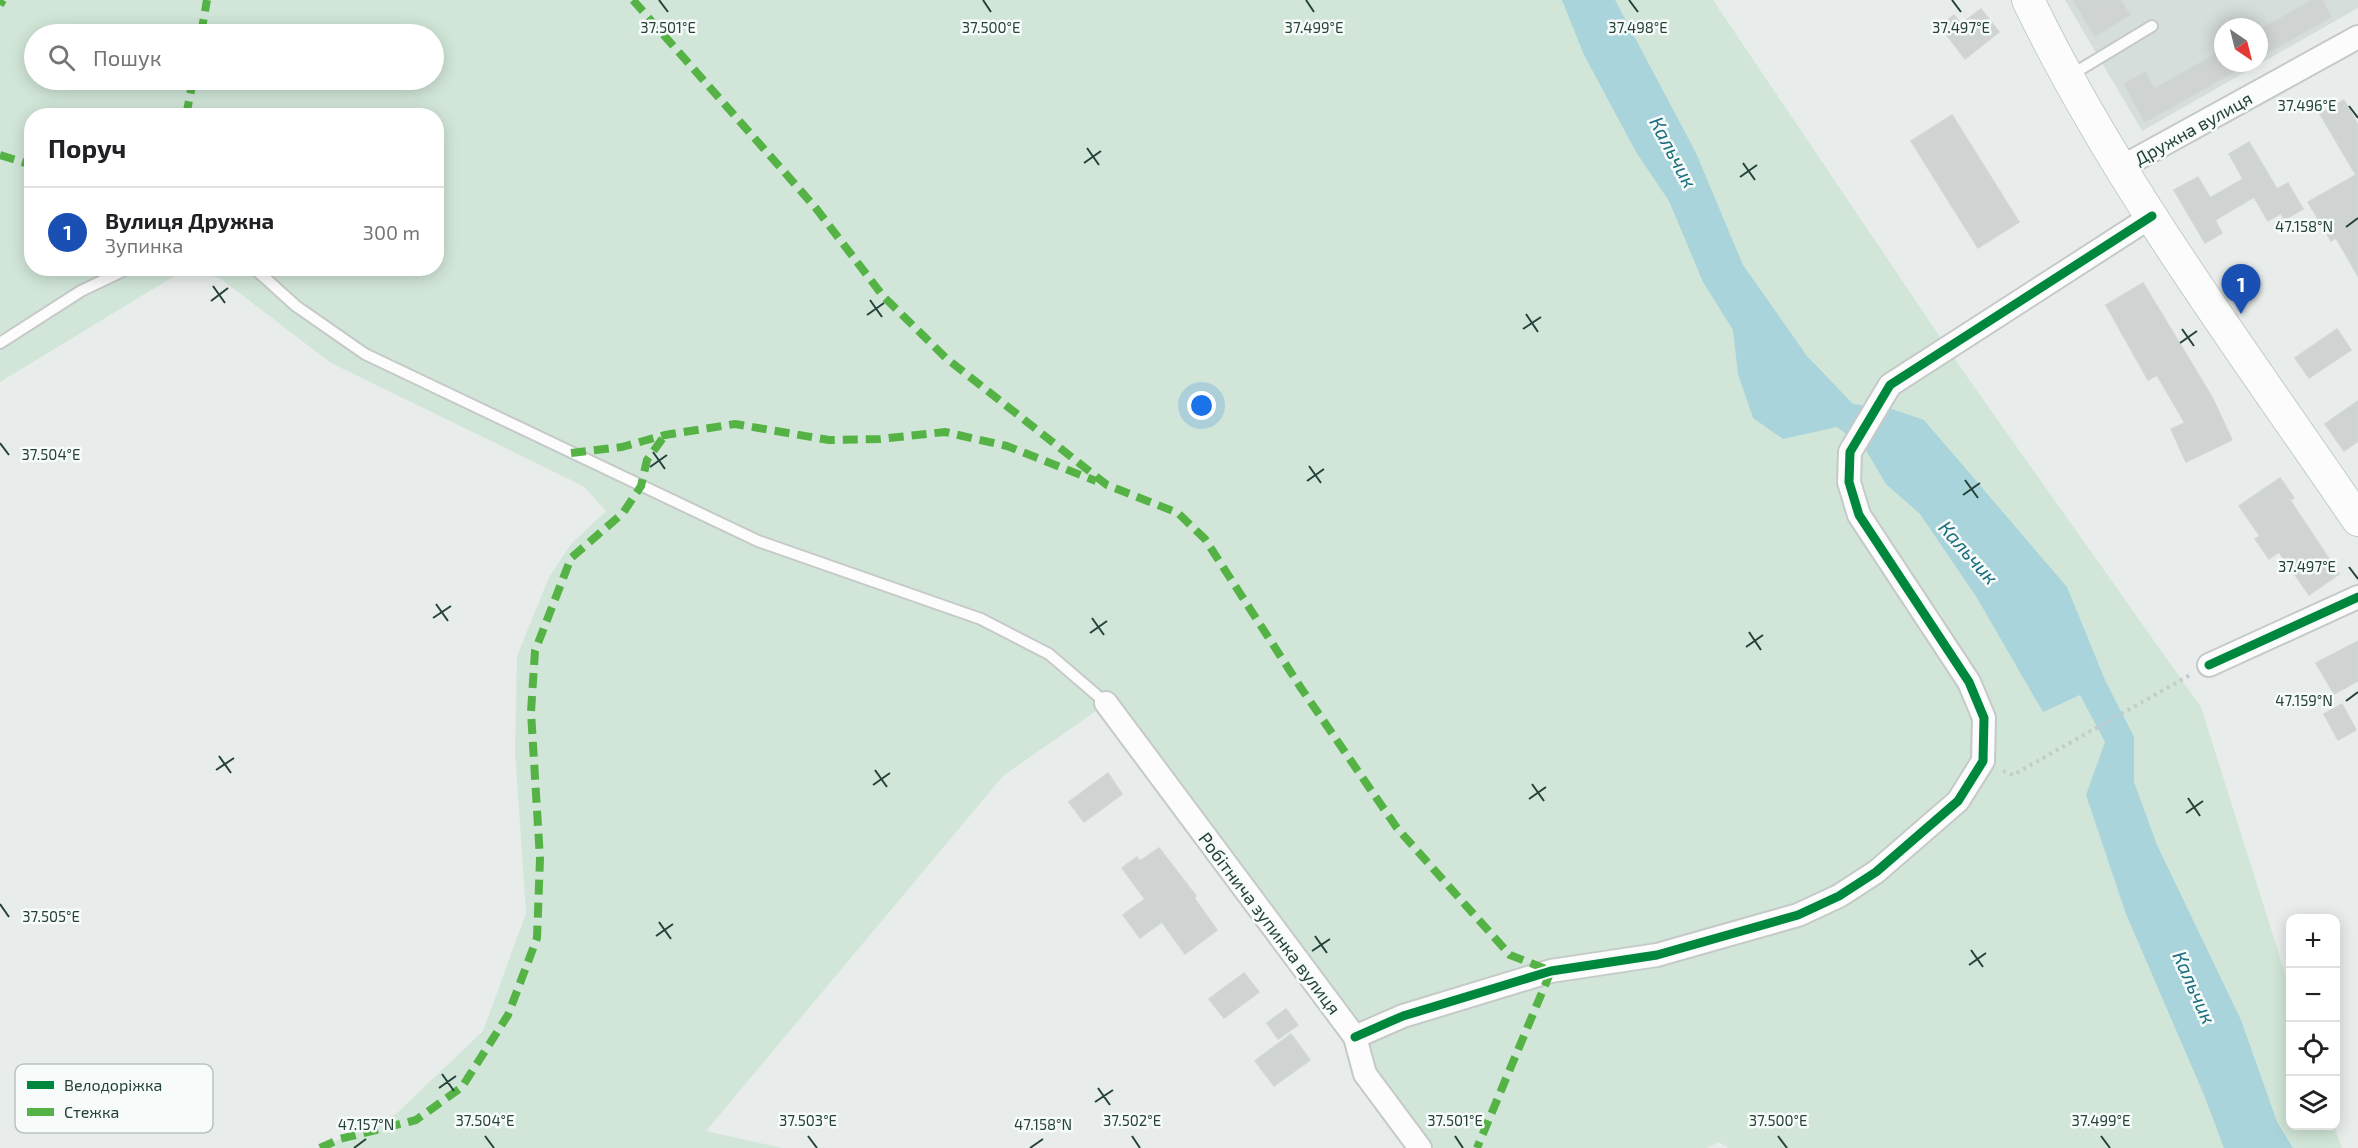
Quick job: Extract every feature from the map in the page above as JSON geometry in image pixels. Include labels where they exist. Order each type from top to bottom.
[{"type":"street","points":[[2028,0],[2068,77],[2152,216],[2358,520]]},
{"type":"street","name":"Дружна вулиця","points":[[2122,167],[2358,37]]},
{"type":"street","points":[[1355,1037],[1403,1016],[1551,971],[1657,955],[1798,915],[1839,896],[1876,872],[1958,801],[1983,761],[1984,718],[1969,682],[1859,515],[1848,482],[1850,452],[1890,385],[2152,216]]},
{"type":"street","points":[[2210,664],[2358,597]]},
{"type":"street","name":"Робітнича зупинка вулиця","points":[[1106,703],[1355,1037],[1365,1074],[1420,1148]]},
{"type":"lane","points":[[2068,77],[2152,26]]},
{"type":"lane","points":[[0,343],[81,291],[112,276]]},
{"type":"lane","points":[[263,276],[296,306],[365,354],[758,541],[981,620],[1049,654],[1106,703]]},
{"type":"path","points":[[2013,775],[2210,664]]},
{"type":"shaded area","points":[[2065,0],[2358,0],[2358,8],[2268,59],[2268,18],[2214,18],[2214,72],[2246,72],[2142,131]]},
{"type":"green space","points":[[0,0],[1713,0],[1963,371],[2201,707],[2286,976],[2286,1130],[2335,1130],[2342,1148],[1728,1148],[1719,1142],[1707,1148],[1420,1148],[1355,1037],[1106,704],[1003,776],[706,1131],[782,1148],[320,1148],[396,1114],[483,1031],[526,913],[515,751],[517,656],[549,577],[572,543],[606,511],[583,486],[331,363],[221,279],[213,276],[444,276],[444,108],[24,108],[24,276],[174,276],[0,382]]},
{"type":"water","name":"Кальчик","points":[[1562,0],[1615,0],[1696,153],[1743,265],[1807,356],[1853,404],[1892,409],[1924,420],[2067,587],[2105,680],[2134,737],[2134,782],[2157,845],[2241,1020],[2277,1122],[2293,1148],[2224,1148],[2204,1095],[2126,914],[2086,795],[2105,742],[2080,695],[2043,712],[1977,598],[1920,514],[1886,484],[1864,447],[1837,427],[1783,439],[1753,418],[1738,374],[1733,330],[1703,282],[1669,201],[1636,152],[1584,55]]},
{"type":"building","points":[[2073,0],[2120,0],[2130,15],[2095,36]]},
{"type":"building","points":[[2312,0],[2322,0],[2331,17],[2268,53],[2268,25]]},
{"type":"building","points":[[1981,9],[1999,32],[1965,59],[1940,26],[1954,15],[1961,24]]},
{"type":"building","points":[[2214,55],[2214,72],[2234,72],[2145,122],[2124,84],[2145,72],[2154,89]]},
{"type":"building","points":[[2344,100],[2358,125],[2358,276],[2336,238],[2331,241],[2308,202],[2356,175],[2320,114]]},
{"type":"building","points":[[1952,115],[2019,222],[1978,248],[1911,141]]},
{"type":"building","points":[[2249,142],[2277,189],[2288,183],[2303,209],[2284,220],[2281,213],[2268,221],[2254,197],[2215,220],[2222,233],[2205,243],[2174,190],[2198,177],[2210,198],[2243,179],[2229,154]]},
{"type":"building","points":[[2143,283],[2212,397],[2232,440],[2186,462],[2171,429],[2185,423],[2157,375],[2148,380],[2106,305]]},
{"type":"building","points":[[2337,329],[2351,350],[2309,378],[2295,358]]},
{"type":"building","points":[[2358,401],[2358,441],[2344,451],[2325,424]]},
{"type":"building","points":[[2280,478],[2294,498],[2290,500],[2339,574],[2309,595],[2279,552],[2269,559],[2255,539],[2260,536],[2239,506]]},
{"type":"building","points":[[2358,641],[2358,681],[2334,694],[2316,663]]},
{"type":"building","points":[[2342,704],[2356,730],[2338,740],[2324,714]]},
{"type":"building","points":[[1108,773],[1122,794],[1084,822],[1069,802]]},
{"type":"building","points":[[1159,848],[1196,896],[1194,898],[1217,930],[1185,954],[1162,922],[1140,938],[1123,915],[1145,899],[1122,868],[1137,857],[1140,861]]},
{"type":"building","points":[[1244,973],[1259,992],[1224,1018],[1209,999]]},
{"type":"building","points":[[1286,1009],[1298,1025],[1278,1039],[1267,1023]]},
{"type":"building","points":[[1291,1034],[1310,1060],[1274,1086],[1255,1061]]},
{"type":"marked path","points":[[0,5],[3,0]]},
{"type":"marked path","points":[[203,24],[207,0]]},
{"type":"marked path","points":[[633,0],[815,207],[883,296],[946,358],[1107,485],[1178,513],[1205,539],[1301,688],[1397,828],[1510,955],[1551,971],[1477,1148]]},
{"type":"marked path","points":[[188,108],[191,90]]},
{"type":"marked path","points":[[0,155],[24,162]]},
{"type":"marked path","points":[[571,453],[622,447],[665,435],[735,424],[829,440],[880,439],[945,432],[1007,446],[1096,481]]},
{"type":"marked path","points":[[320,1148],[340,1139],[416,1120],[462,1087],[508,1015],[537,938],[540,859],[531,712],[535,651],[571,558],[623,513],[641,486],[647,460],[665,435]]},
{"type":"cycle path","points":[[1355,1037],[1403,1016],[1551,971],[1657,955],[1798,915],[1839,896],[1876,872],[1958,801],[1983,761],[1984,718],[1969,682],[1859,515],[1849,482],[1850,452],[1890,385],[2152,216]]},
{"type":"cycle path","points":[[2209,665],[2358,597]]},
{"type":"place","name":"Вулиця Дружна","points":[[2241,314]]}]
